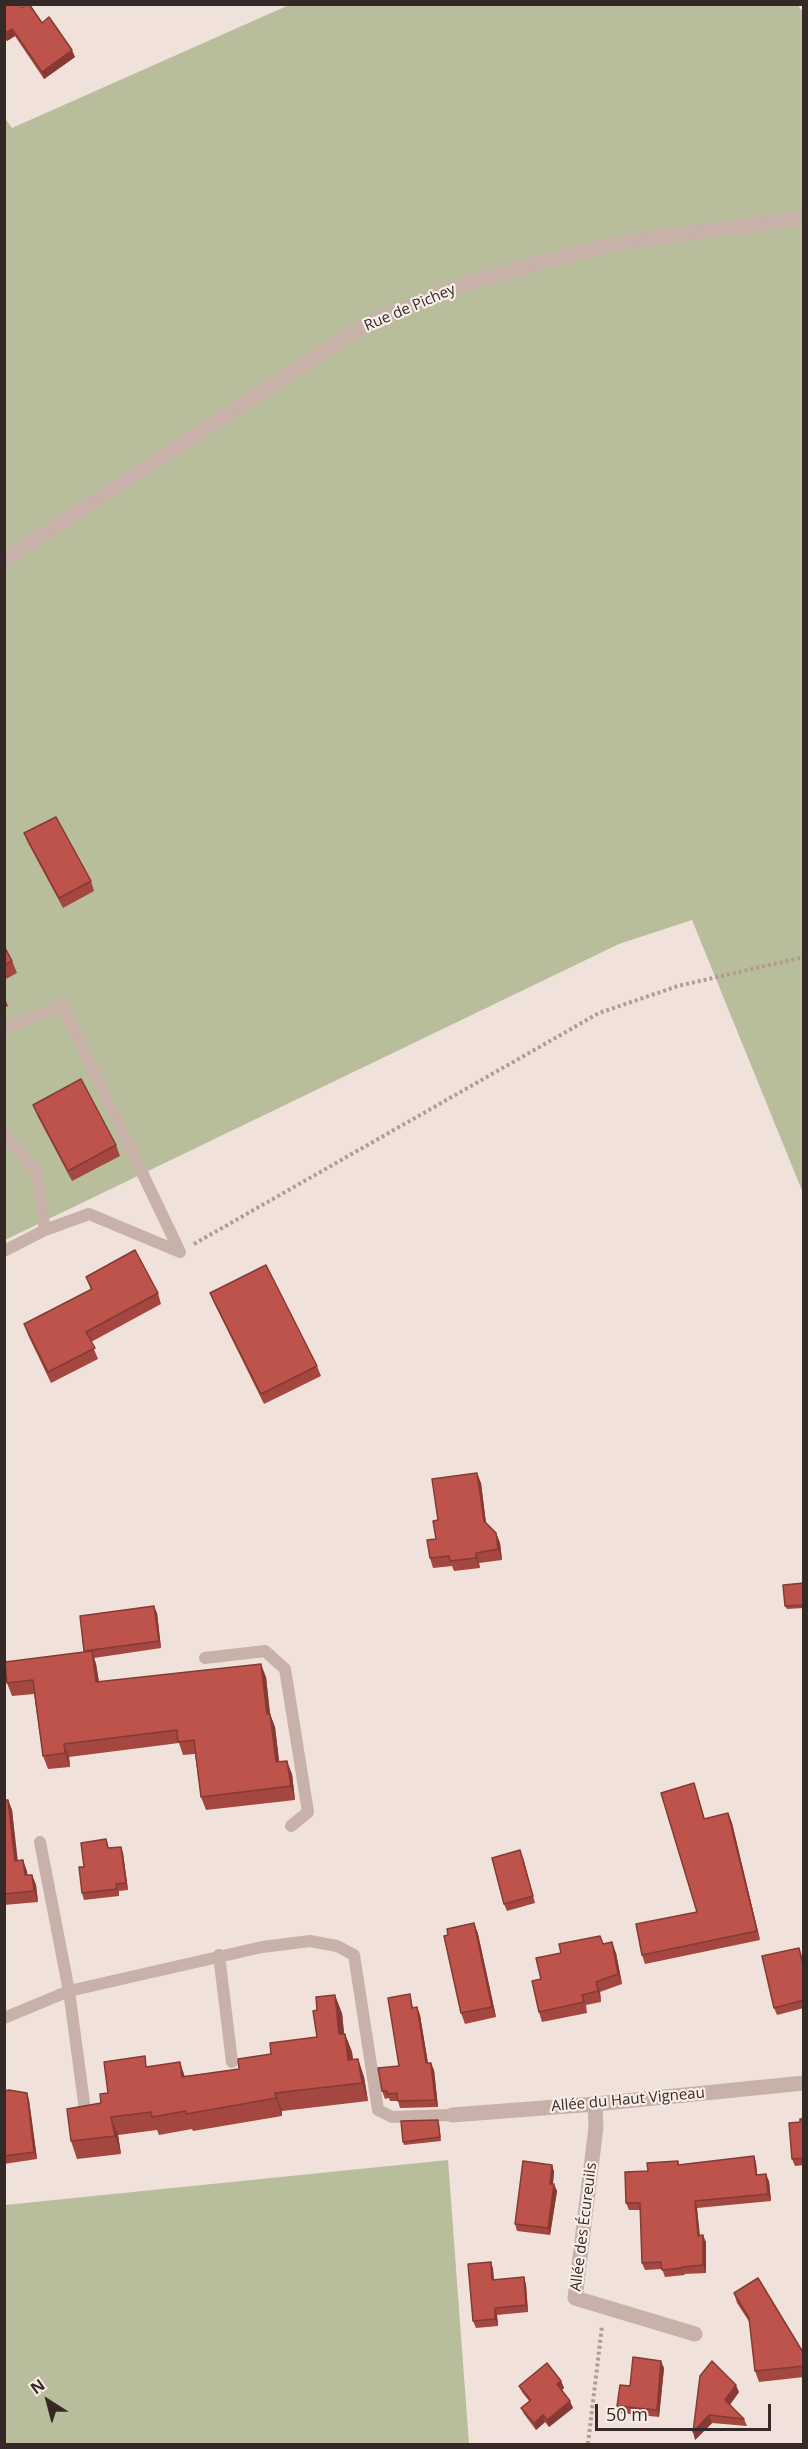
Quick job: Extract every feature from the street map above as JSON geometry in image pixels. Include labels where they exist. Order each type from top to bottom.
[{"type":"street","name":"Rue de Pichey","points":[[4,560],[369,322],[468,283],[554,259],[630,241],[804,218]]},
{"type":"street","name":"Allée du Haut Vigneau","points":[[452,2115],[595,2104],[804,2083]]},
{"type":"street","name":"Allée des Écureuils","points":[[595,2104],[596,2127],[575,2298],[694,2334]]},
{"type":"lane","points":[[4,1029],[62,1005],[180,1252]]},
{"type":"lane","points":[[4,1134],[36,1171],[45,1230]]},
{"type":"lane","points":[[4,1251],[45,1230],[89,1214],[180,1252]]},
{"type":"lane","points":[[205,1658],[265,1651],[285,1669],[308,1812],[291,1826]]},
{"type":"lane","points":[[40,1842],[69,1991],[85,2110]]},
{"type":"lane","points":[[4,2018],[69,1991],[219,1955],[310,1941],[337,1946],[354,1955],[378,2110],[392,2118],[452,2115]]},
{"type":"lane","points":[[219,1955],[232,2062]]},
{"type":"path","points":[[180,1252],[599,1013],[678,986],[804,957]]},
{"type":"path","points":[[588,2445],[605,2307]]},
{"type":"green space","points":[[289,5],[798,5],[804,14],[803,1193],[692,920],[619,944],[5,1240],[4,117],[12,128]]},
{"type":"green space","points":[[448,2160],[469,2444],[5,2444],[5,2205]]},
{"type":"building","points":[[4,4],[20,4],[22,8],[29,4],[42,23],[49,17],[72,50],[42,72],[12,29],[4,34]]},
{"type":"building","points":[[56,817],[91,881],[59,898],[24,833]]},
{"type":"building","points":[[4,946],[12,961],[4,965]]},
{"type":"building","points":[[81,1079],[116,1145],[68,1171],[33,1105]]},
{"type":"building","points":[[135,1250],[158,1293],[86,1332],[95,1348],[48,1372],[24,1324],[92,1289],[86,1277]]},
{"type":"building","points":[[266,1265],[317,1366],[261,1394],[210,1293]]},
{"type":"building","points":[[477,1473],[484,1521],[496,1533],[498,1549],[476,1553],[476,1558],[450,1561],[449,1556],[430,1558],[427,1540],[436,1539],[433,1521],[438,1520],[432,1479]]},
{"type":"building","points":[[804,1583],[804,1605],[785,1606],[783,1585]]},
{"type":"building","points":[[154,1606],[159,1641],[84,1651],[80,1616]]},
{"type":"building","points":[[92,1651],[96,1682],[261,1664],[276,1762],[287,1761],[291,1786],[201,1797],[194,1740],[178,1742],[177,1730],[64,1744],[65,1753],[43,1756],[33,1680],[7,1683],[5,1662]]},
{"type":"building","points":[[694,1783],[704,1819],[728,1813],[757,1931],[642,1955],[636,1924],[697,1912],[661,1793]]},
{"type":"building","points":[[4,1800],[8,1800],[15,1861],[23,1860],[25,1875],[32,1875],[34,1891],[4,1894]]},
{"type":"building","points":[[106,1839],[108,1848],[121,1847],[126,1883],[116,1884],[117,1889],[82,1893],[79,1867],[84,1867],[81,1843]]},
{"type":"building","points":[[520,1850],[533,1896],[504,1904],[492,1858]]},
{"type":"building","points":[[474,1923],[492,2007],[461,2013],[444,1936],[448,1935],[447,1929]]},
{"type":"building","points":[[600,1936],[603,1944],[612,1942],[618,1974],[596,1982],[598,1991],[582,1995],[584,2002],[539,2012],[532,1981],[541,1979],[536,1958],[561,1953],[559,1944]]},
{"type":"building","points":[[799,1948],[804,1968],[804,2000],[774,2008],[762,1956]]},
{"type":"building","points":[[410,1994],[412,2008],[417,2007],[426,2063],[431,2063],[435,2100],[398,2101],[397,2093],[387,2094],[387,2091],[382,2091],[378,2068],[399,2066],[388,1998]]},
{"type":"building","points":[[335,1995],[339,2034],[345,2034],[348,2060],[358,2059],[362,2083],[275,2093],[276,2098],[186,2114],[186,2111],[152,2117],[151,2112],[111,2117],[115,2136],[71,2141],[67,2109],[101,2103],[100,2094],[108,2093],[104,2062],[145,2056],[146,2067],[180,2062],[182,2077],[239,2069],[238,2059],[271,2054],[270,2043],[317,2037],[313,2011],[317,2010],[316,1997]]},
{"type":"building","points":[[4,2091],[27,2093],[34,2152],[4,2156]]},
{"type":"building","points":[[800,2119],[804,2119],[804,2158],[792,2159],[789,2123],[800,2122]]},
{"type":"building","points":[[438,2120],[440,2137],[403,2142],[401,2121]]},
{"type":"building","points":[[754,2156],[756,2175],[766,2174],[768,2194],[695,2201],[698,2236],[703,2235],[703,2265],[662,2270],[661,2262],[642,2263],[640,2203],[626,2203],[625,2172],[648,2171],[647,2163],[678,2161],[678,2165]]},
{"type":"building","points":[[523,2161],[552,2165],[550,2184],[554,2184],[548,2228],[515,2224]]},
{"type":"building","points":[[491,2262],[492,2280],[524,2277],[526,2305],[495,2308],[495,2319],[473,2321],[468,2264]]},
{"type":"building","points":[[758,2278],[804,2354],[804,2366],[755,2371],[749,2318],[734,2293]]},
{"type":"building","points":[[633,2357],[661,2361],[657,2410],[617,2406],[620,2385],[630,2386]]},
{"type":"building","points":[[712,2361],[736,2385],[725,2400],[744,2419],[709,2415],[693,2432],[700,2376]]},
{"type":"building","points":[[547,2363],[561,2381],[557,2384],[570,2401],[547,2420],[543,2415],[534,2423],[521,2408],[531,2400],[519,2386]]}]
